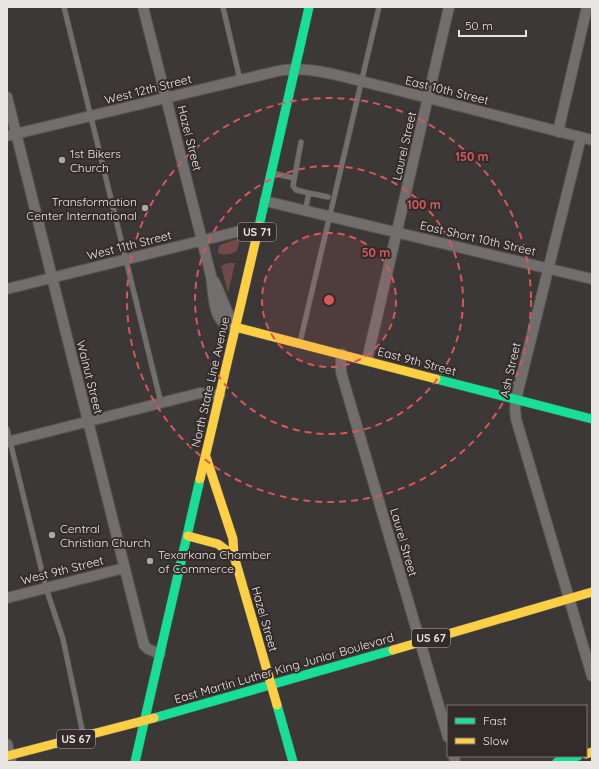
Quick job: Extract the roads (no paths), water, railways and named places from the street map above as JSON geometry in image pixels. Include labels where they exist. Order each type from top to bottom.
[{"type":"main road","name":"North State Line Avenue","points":[[135,762],[265,201],[307,10]]},
{"type":"main road","name":"East 9th Street","points":[[235,327],[592,419]]},
{"type":"main road","name":"Hazel Street","points":[[206,457],[233,538],[234,556],[294,762]]},
{"type":"main road","points":[[188,536],[218,543],[234,556]]},
{"type":"main road","name":"East Martin Luther King Junior Boulevard","points":[[145,720],[271,686],[592,592]]},
{"type":"main road","name":"US 67","points":[[10,758],[145,720]]},
{"type":"main road","points":[[557,762],[574,757]]},
{"type":"street","name":"Hazel Street","points":[[143,7],[211,276],[214,302],[219,318],[225,323],[235,327]]},
{"type":"street","name":"Laurel Street","points":[[367,360],[450,7]]},
{"type":"street","points":[[558,132],[587,7]]},
{"type":"street","name":"West 12th Street","points":[[12,135],[278,70],[295,68]]},
{"type":"street","name":"East 10th Street","points":[[295,68],[310,69],[592,140]]},
{"type":"street","name":"Walnut Street","points":[[7,97],[12,135],[53,277],[144,645],[148,649],[160,654]]},
{"type":"street","name":"Ash Street","points":[[581,137],[516,399],[515,409],[516,419],[592,676]]},
{"type":"street","name":"East Short 10th Street","points":[[265,201],[592,279]]},
{"type":"street","name":"West 11th Street","points":[[7,289],[202,241],[240,230],[258,229]]},
{"type":"street","name":"Laurel Street","points":[[342,354],[342,372],[447,734]]},
{"type":"street","points":[[9,441],[200,393],[220,395]]},
{"type":"street","name":"West 9th Street","points":[[7,598],[124,568]]},
{"type":"street","points":[[7,744],[10,758]]},
{"type":"lane","points":[[64,7],[161,403]]},
{"type":"lane","points":[[223,7],[240,80]]},
{"type":"lane","points":[[300,343],[379,7]]},
{"type":"lane","points":[[301,142],[293,186],[294,188],[309,193],[328,197]]},
{"type":"lane","points":[[271,172],[294,178]]},
{"type":"lane","points":[[305,211],[309,193]]},
{"type":"lane","points":[[7,429],[46,588],[63,639],[84,737]]},
{"type":"place","name":"1st Bikers Church","points":[[62,160]]},
{"type":"place","name":"Transformation Center International","points":[[145,208]]},
{"type":"place","name":"Central Christian Church","points":[[52,535]]},
{"type":"place","name":"Texarkana Chamber of Commerce","points":[[150,561]]}]
